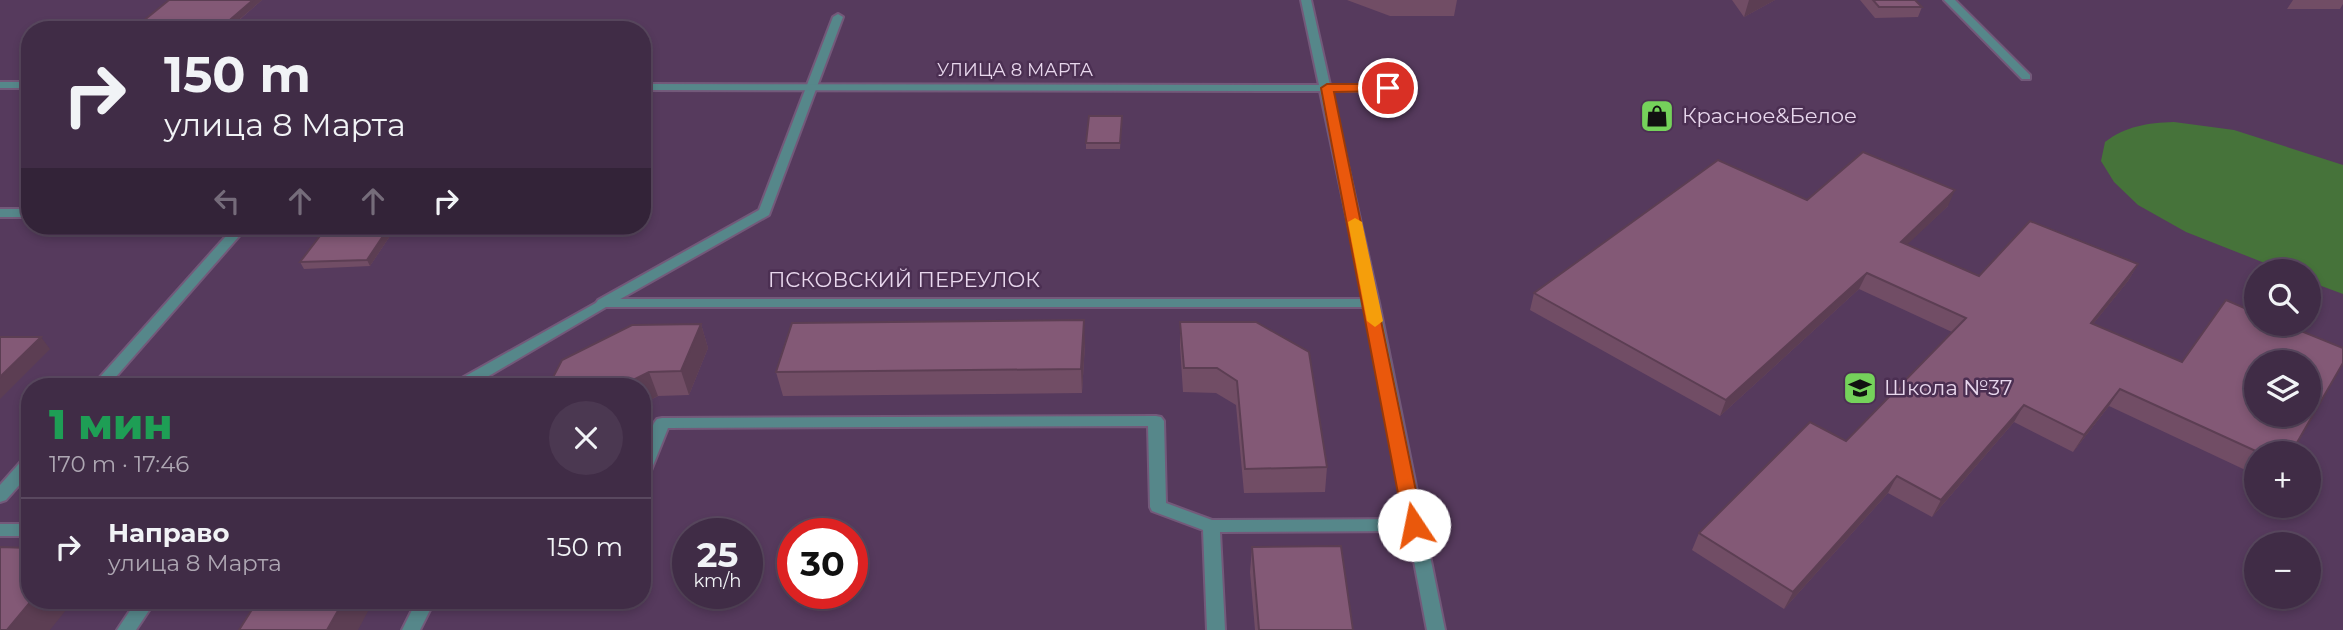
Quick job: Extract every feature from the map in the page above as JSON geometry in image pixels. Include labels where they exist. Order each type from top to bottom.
[{"type":"street","points":[[1306,0],[1372,303],[1436,630]]},
{"type":"street","points":[[1949,0],[2026,77]]},
{"type":"street","points":[[474,378],[765,212],[838,17]]},
{"type":"street","points":[[0,85],[21,85]]},
{"type":"street","name":"УЛИЦА 8 МАРТА","points":[[651,88],[1388,88]]},
{"type":"street","points":[[0,213],[21,213]]},
{"type":"street","points":[[106,378],[234,235]]},
{"type":"street","name":"ПСКОВСКИЙ ПЕРЕУЛОК","points":[[603,303],[1372,303]]},
{"type":"street","points":[[651,450],[662,423],[1156,421],[1158,507],[1210,526],[1414,525]]},
{"type":"street","points":[[0,496],[21,472]]},
{"type":"street","points":[[1210,526],[1216,630]]},
{"type":"street","points":[[0,530],[21,530]]},
{"type":"street","points":[[125,630],[140,609]]},
{"type":"street","points":[[411,630],[422,609]]},
{"type":"green space","points":[[2174,122],[2234,130],[2343,165],[2343,294],[2321,286],[2321,259],[2255,259],[2186,232],[2138,205],[2114,182],[2101,161],[2105,142],[2121,132],[2155,123]]},
{"type":"building","points":[[169,0],[253,0],[229,21],[143,21]]},
{"type":"building","points":[[1873,0],[1915,0],[1922,7],[1879,7]]},
{"type":"building","points":[[1089,116],[1122,116],[1120,143],[1086,143]]},
{"type":"building","points":[[1863,152],[1955,190],[1901,242],[1979,276],[2030,221],[2138,264],[2091,323],[2182,362],[2226,300],[2244,308],[2244,336],[2314,336],[2343,348],[2343,363],[2321,401],[2321,350],[2244,350],[2244,427],[2306,427],[2298,441],[2244,441],[2244,446],[2120,389],[2084,435],[2024,405],[1941,500],[1897,476],[1793,592],[1699,533],[1810,422],[1846,441],[1966,318],[1867,273],[1726,400],[1534,293],[1718,160],[1807,200]]},
{"type":"building","points":[[321,235],[384,235],[367,260],[300,262]]},
{"type":"building","points":[[1084,320],[1081,369],[776,372],[792,323]]},
{"type":"building","points":[[1180,322],[1256,322],[1309,352],[1327,467],[1245,469],[1237,381],[1217,368],[1184,368]]},
{"type":"building","points":[[701,324],[681,371],[649,372],[637,378],[553,378],[562,360],[632,325]]},
{"type":"building","points":[[0,337],[41,337],[0,377]]},
{"type":"building","points":[[1341,546],[1353,630],[1259,630],[1252,547]]},
{"type":"building","points":[[0,547],[21,548],[21,609],[24,609],[7,630],[0,630]]},
{"type":"building","points":[[252,609],[339,609],[327,630],[239,630]]},
{"type":"slow traffic","points":[[1355,222],[1375,321]]},
{"type":"place","name":"Красное&Белое","points":[[1657,116]]},
{"type":"place","name":"Школа №37","points":[[1860,388]]},
{"type":"route","points":[[1388,88],[1327,88],[1372,303],[1414,525]]}]
